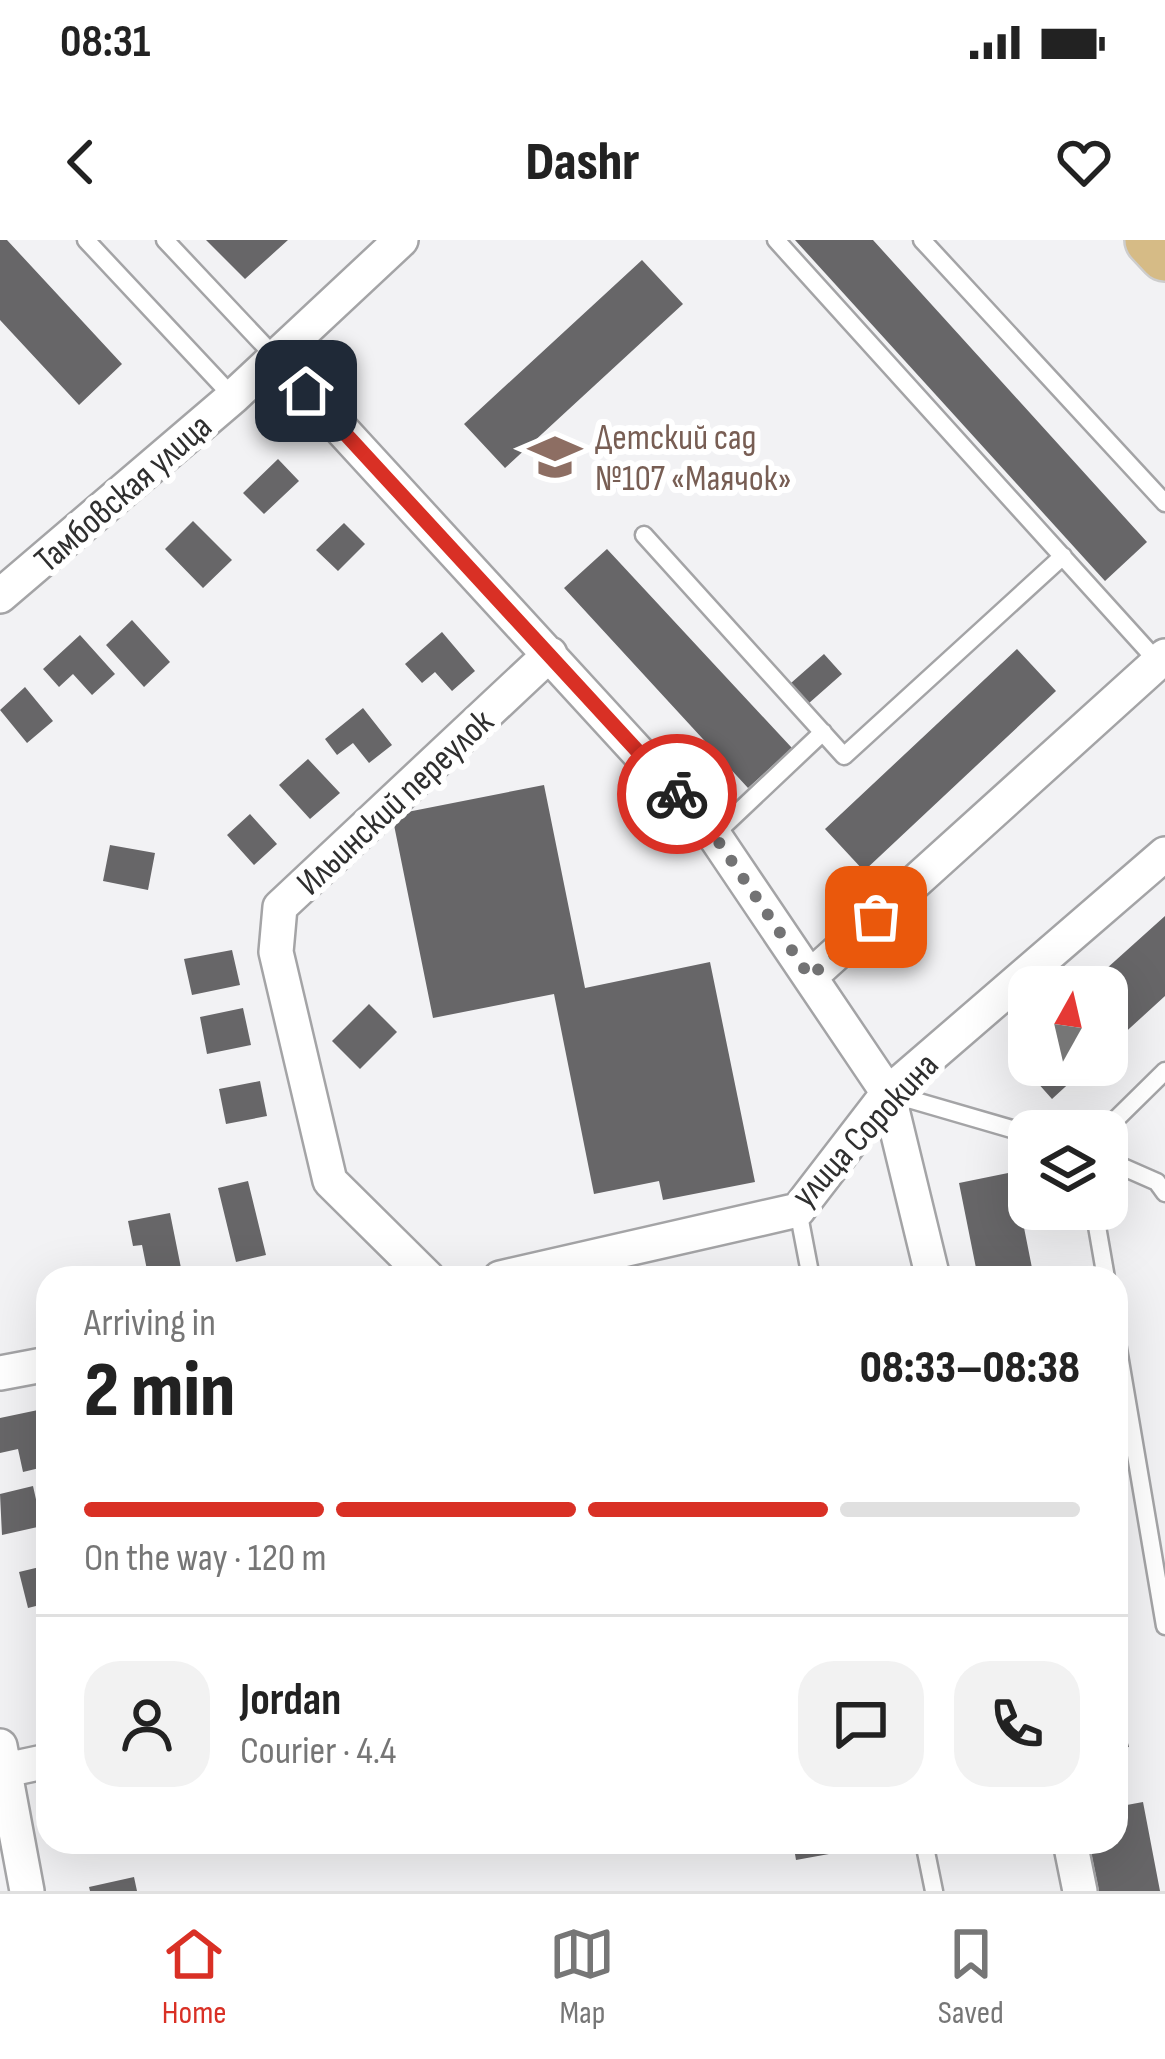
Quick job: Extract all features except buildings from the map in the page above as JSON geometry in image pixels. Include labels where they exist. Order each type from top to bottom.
[{"type":"main road","points":[[1151,240],[1165,255]]},
{"type":"street","name":"Тамбовская улица","points":[[0,596],[233,397],[401,240]]},
{"type":"street","points":[[276,358],[714,835],[888,1093],[930,1266]]},
{"type":"street","name":"Ильинский переулок","points":[[416,1266],[329,1181],[276,952],[280,907],[550,654]]},
{"type":"street","points":[[810,977],[1162,659]]},
{"type":"street","name":"улица Сорокина","points":[[553,1266],[798,1210],[888,1093],[1165,854]]},
{"type":"street","points":[[0,1373],[36,1366]]},
{"type":"street","points":[[27,1891],[3,1758],[36,1760]]},
{"type":"street","points":[[1072,1854],[1080,1891]]},
{"type":"lane","points":[[86,240],[233,397]]},
{"type":"lane","points":[[165,240],[276,358]]},
{"type":"lane","points":[[776,240],[1162,659]]},
{"type":"lane","points":[[922,240],[1165,503]]},
{"type":"lane","points":[[644,536],[844,756],[1063,556]]},
{"type":"lane","points":[[714,835],[823,732]]},
{"type":"lane","points":[[1125,1110],[1165,1071]]},
{"type":"lane","points":[[888,1093],[1008,1128]]},
{"type":"lane","points":[[1128,1169],[1156,1181],[1165,1193]]},
{"type":"lane","points":[[798,1210],[809,1266]]},
{"type":"lane","points":[[1098,1230],[1104,1266]]},
{"type":"lane","points":[[1128,1408],[1165,1627]]},
{"type":"lane","points":[[926,1854],[934,1891]]},
{"type":"way so far","points":[[677,794],[714,835],[810,977],[876,917]]},
{"type":"place","name":"Детский сад №107 «Маячок»","points":[[555,457]]},
{"type":"route","points":[[306,391],[677,794]]}]
